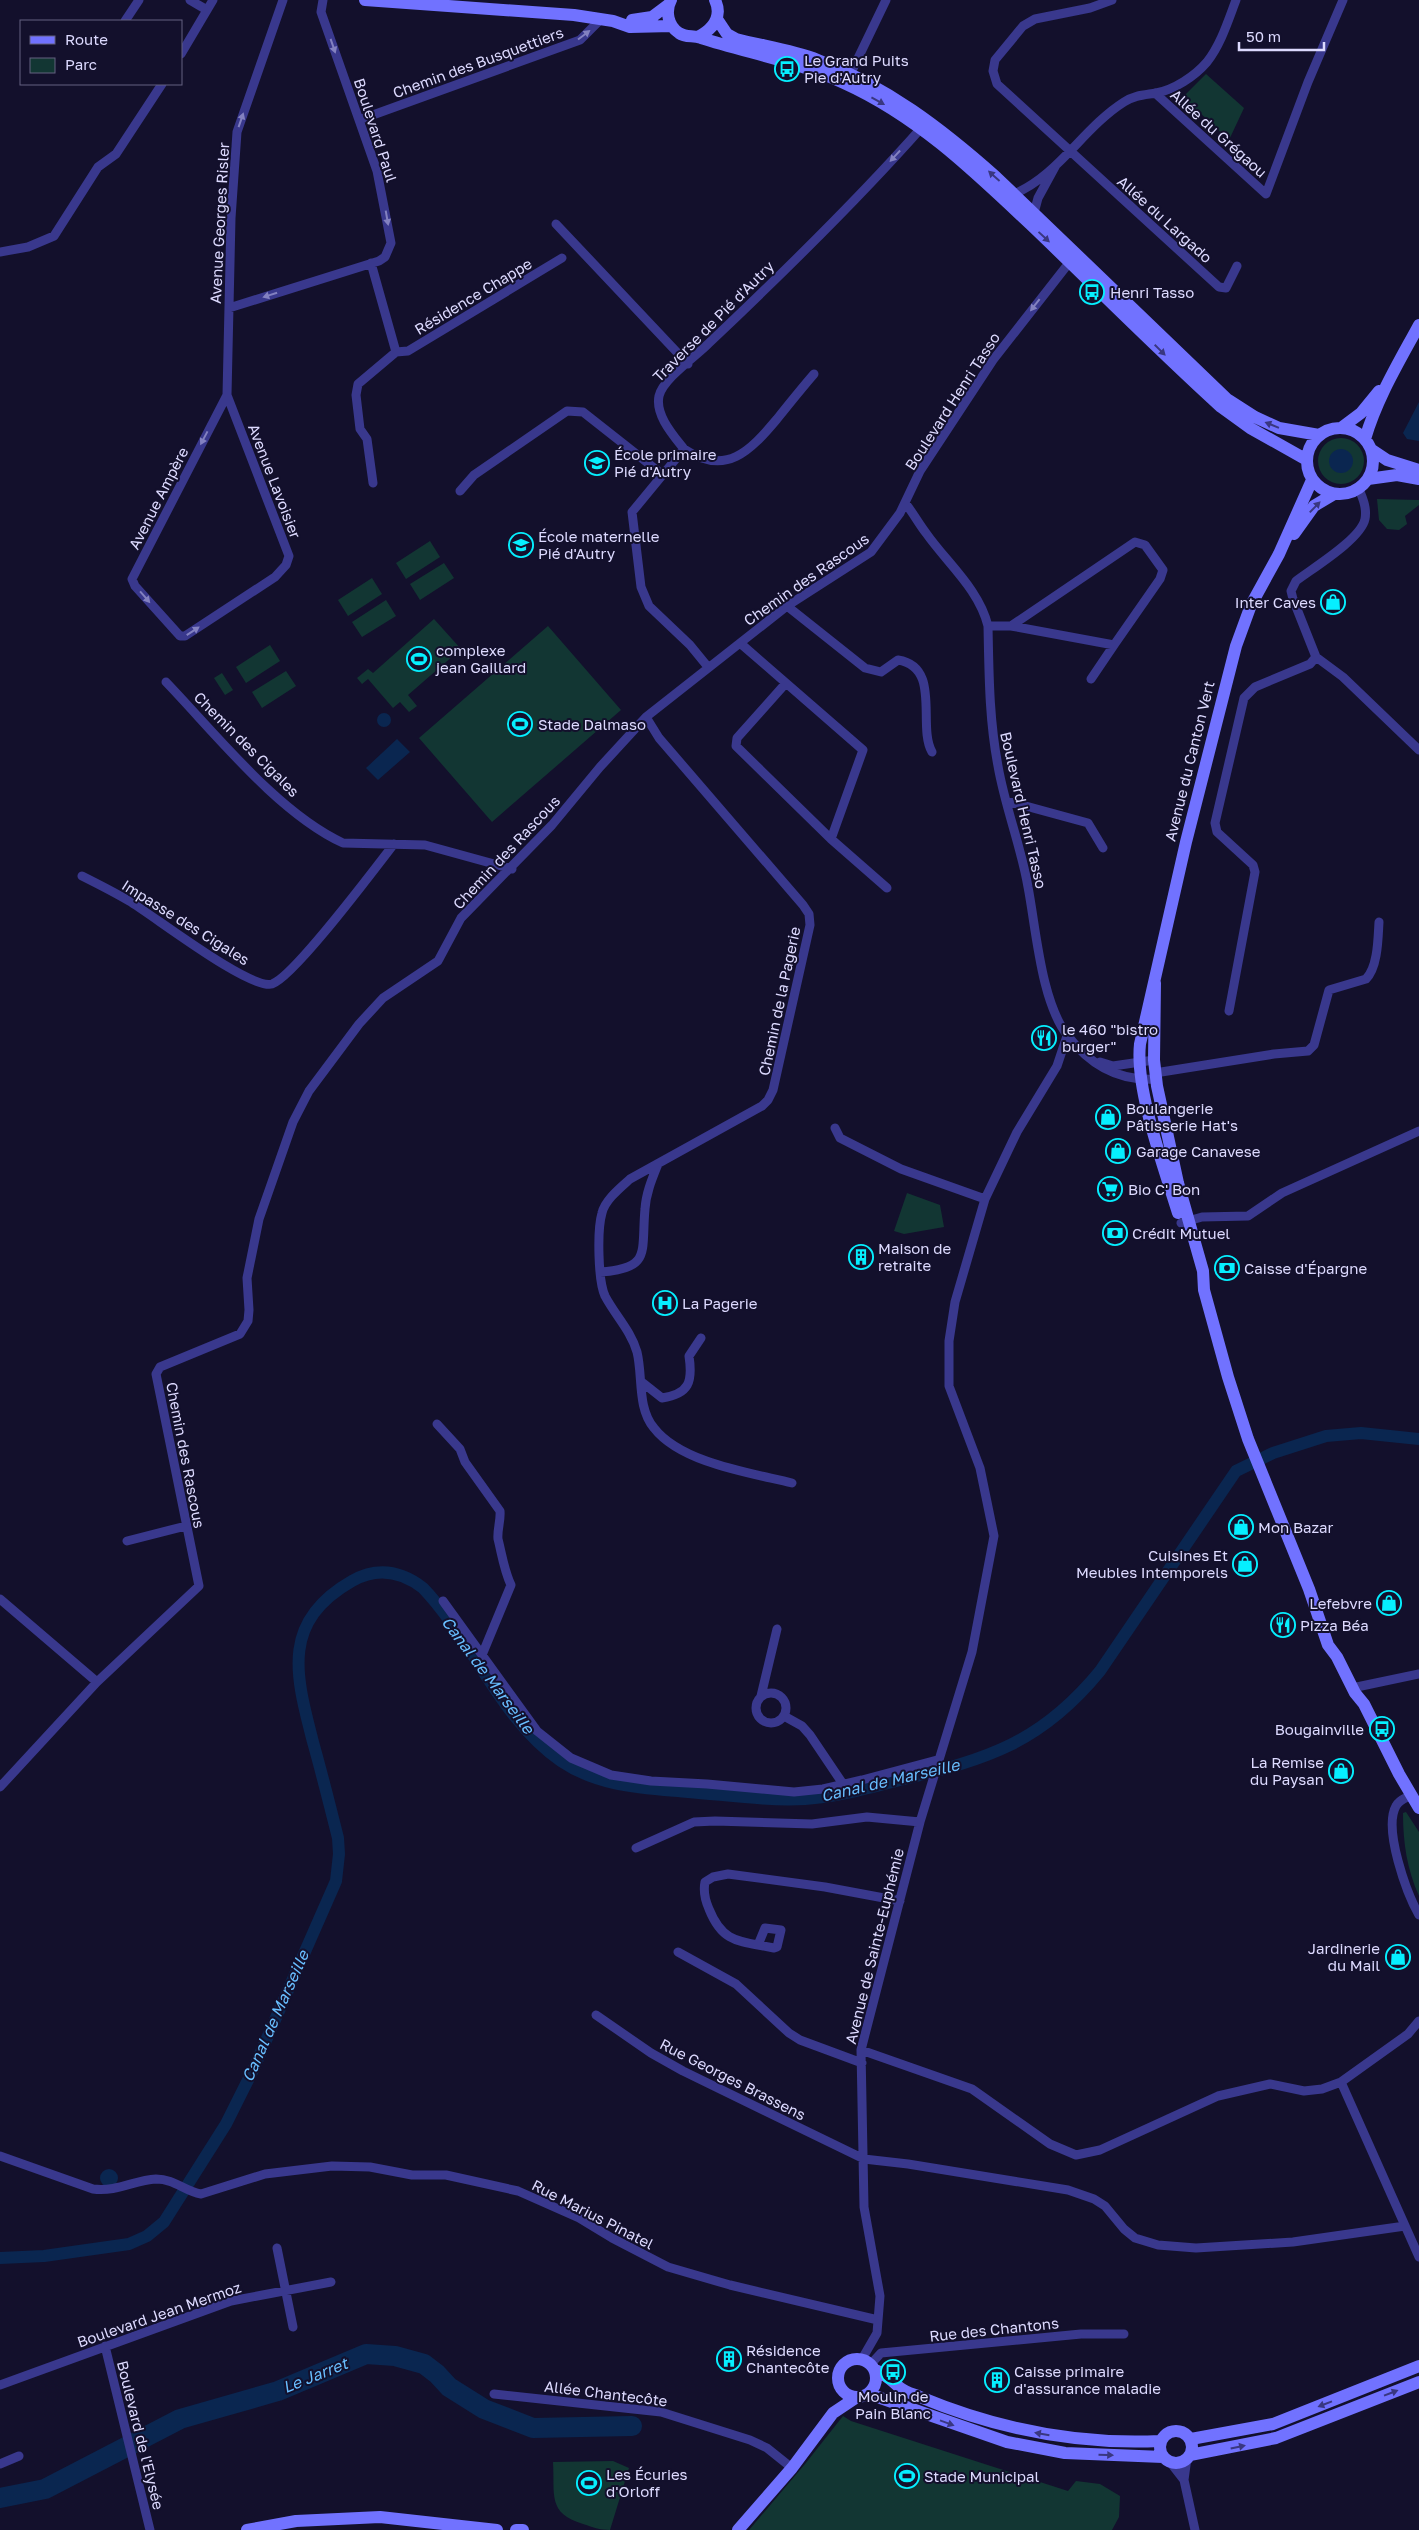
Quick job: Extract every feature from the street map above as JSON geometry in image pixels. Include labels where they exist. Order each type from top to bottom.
[{"type":"street","points":[[126,20],[139,0]]},
{"type":"street","points":[[190,0],[207,10]]},
{"type":"street","points":[[182,52],[213,0]]},
{"type":"street","name":"Avenue Georges Risler","points":[[227,395],[231,218],[237,132],[283,0]]},
{"type":"street","name":"Boulevard Paul","points":[[229,308],[371,263],[385,257],[391,243],[378,171],[320,12],[322,0]]},
{"type":"street","points":[[365,0],[533,11],[613,21],[652,17],[669,3]]},
{"type":"street","points":[[698,37],[710,31],[723,0]]},
{"type":"street","points":[[848,79],[886,0]]},
{"type":"street","points":[[1069,151],[997,84],[993,71],[995,60],[1023,26],[1035,19],[1090,8],[1112,0]]},
{"type":"street","points":[[1014,194],[1027,189],[1056,165],[1104,116],[1118,106],[1142,94],[1171,90],[1206,62],[1220,40],[1236,0]]},
{"type":"street","name":"Allée du Grégaou","points":[[1155,93],[1266,194],[1308,82],[1343,0]]},
{"type":"street","points":[[669,3],[668,16],[672,26],[679,33],[688,37],[698,37],[722,46],[848,79]]},
{"type":"street","points":[[717,11],[727,34],[736,39],[817,59],[925,124],[1014,194],[1034,213],[1074,258],[1221,407],[1250,428],[1307,460]]},
{"type":"street","name":"Chemin des Busquettiers","points":[[359,120],[580,40],[600,20]]},
{"type":"street","points":[[613,21],[630,27],[672,26]]},
{"type":"street","points":[[0,252],[28,247],[54,236],[98,167],[116,154],[161,85]]},
{"type":"street","points":[[925,124],[953,153],[1017,212],[1074,258],[1227,399],[1255,418],[1279,428],[1320,435]]},
{"type":"street","name":"Traverse de Pié d'Autry","points":[[684,449],[668,428],[659,404],[663,387],[752,302],[925,124]]},
{"type":"street","name":"Allée du Largado","points":[[1069,151],[1219,286],[1226,288],[1230,284],[1237,266]]},
{"type":"street","points":[[1034,213],[1038,198],[1056,165]]},
{"type":"street","points":[[1014,194],[1017,212]]},
{"type":"street","points":[[1017,212],[1034,213]]},
{"type":"street","points":[[556,224],[688,364]]},
{"type":"street","name":"Résidence Chappe","points":[[373,483],[367,439],[360,429],[356,395],[358,384],[396,352],[408,351],[562,258]]},
{"type":"street","name":"Boulevard Henri Tasso","points":[[1074,258],[993,360],[920,471],[906,504],[926,534],[975,596],[985,612],[988,626],[991,726],[998,769],[1028,886],[1040,958],[1057,1018],[1067,1036],[1083,1052],[1109,1072],[1141,1080],[1274,1054],[1308,1051],[1314,1046],[1329,990],[1366,979],[1370,975],[1378,942],[1379,922]]},
{"type":"street","name":"Résidence Chappe","points":[[371,263],[396,352]]},
{"type":"street","points":[[1419,325],[1389,380],[1371,420],[1368,444],[1374,460],[1364,484],[1365,520],[1355,535],[1296,581],[1291,591],[1316,657],[1343,677],[1419,750]]},
{"type":"street","points":[[708,667],[690,645],[650,606],[641,588],[632,512],[684,449],[709,462],[730,460],[743,454],[755,445],[814,374]]},
{"type":"street","points":[[1341,428],[1361,413],[1389,380]]},
{"type":"street","name":"Avenue Ampère","points":[[157,611],[135,586],[132,579],[227,395]]},
{"type":"street","name":"Avenue Lavoisier","points":[[157,611],[180,636],[185,636],[275,576],[286,565],[289,556],[227,395]]},
{"type":"street","points":[[460,491],[474,475],[566,411],[583,412],[663,475]]},
{"type":"street","points":[[1419,470],[1387,460],[1354,431],[1341,428],[1330,429],[1320,435],[1308,451],[1307,460],[1312,480],[1322,489],[1334,494],[1343,495],[1364,484],[1397,475],[1419,479]]},
{"type":"street","name":"Avenue du Canton Vert","points":[[1312,480],[1279,554],[1251,605],[1227,677],[1138,1062],[1141,1080],[1185,1222],[1203,1271],[1203,1286],[1228,1377],[1254,1452],[1308,1589],[1328,1646],[1337,1657],[1353,1690],[1356,1704],[1361,1714],[1419,1808]]},
{"type":"street","name":"Avenue du Canton Vert","points":[[1279,554],[1314,506],[1334,494]]},
{"type":"street","name":"Chemin des Rascous","points":[[0,1786],[97,1682],[199,1586],[156,1374],[160,1367],[240,1334],[248,1321],[247,1278],[259,1220],[293,1122],[305,1098],[359,1024],[383,998],[438,961],[462,918],[512,869],[646,717],[787,606],[871,552],[882,540],[906,504]]},
{"type":"street","points":[[1011,626],[1135,542],[1145,545],[1163,570],[1160,579],[1091,679]]},
{"type":"street","points":[[787,606],[864,668],[881,672],[898,660],[905,661],[922,676],[925,687],[928,746],[932,752]]},
{"type":"street","points":[[988,626],[1011,626],[1114,644]]},
{"type":"street","points":[[740,643],[863,750],[831,839]]},
{"type":"street","points":[[1229,1011],[1255,872],[1253,865],[1218,832],[1215,823],[1244,698],[1255,686],[1310,664],[1316,657]]},
{"type":"street","name":"Chemin des Cigales","points":[[166,682],[279,801],[343,843],[425,845],[512,869]]},
{"type":"street","points":[[786,683],[736,738],[736,746],[831,839],[887,888]]},
{"type":"street","name":"Chemin de la Pagerie","points":[[646,717],[659,738],[803,905],[809,914],[810,925],[773,1090],[768,1100],[762,1106],[630,1179],[616,1192],[602,1212],[600,1272],[605,1295],[628,1332],[636,1350],[643,1383],[642,1400],[654,1428],[691,1456],[792,1482]]},
{"type":"street","points":[[1007,801],[1088,823],[1103,848]]},
{"type":"street","name":"Impasse des Cigales","points":[[82,876],[129,901],[234,971],[263,983],[272,984],[282,978],[322,933],[394,844]]},
{"type":"street","name":"Avenue du Canton Vert","points":[[1155,983],[1155,1076],[1185,1222]]},
{"type":"street","name":"Avenue de Sainte-Euphémie","points":[[869,2364],[877,2333],[880,2296],[864,2207],[861,2050],[932,1776],[972,1652],[994,1536],[980,1468],[949,1386],[949,1341],[955,1302],[985,1199],[1017,1132],[1056,1066],[1067,1036]]},
{"type":"street","name":"Boulevard Henri Tasso","points":[[1083,1052],[1107,1066],[1154,1060]]},
{"type":"street","points":[[835,1128],[840,1138],[901,1168],[985,1199]]},
{"type":"street","points":[[1185,1222],[1202,1217],[1248,1216],[1282,1193],[1419,1131]]},
{"type":"street","points":[[600,1272],[622,1271],[631,1266],[644,1250],[648,1190],[658,1164]]},
{"type":"street","points":[[643,1383],[662,1398],[678,1396],[687,1386],[691,1371],[689,1356],[701,1338]]},
{"type":"street","points":[[437,1424],[460,1449],[465,1462],[500,1511],[501,1521],[498,1538],[502,1546],[504,1570],[511,1585],[482,1654]]},
{"type":"street","points":[[127,1541],[186,1526]]},
{"type":"street","points":[[0,1599],[97,1682]]},
{"type":"street","points":[[443,1601],[527,1720],[547,1741],[571,1758],[611,1775],[651,1781],[794,1792],[843,1784],[936,1763]]},
{"type":"street","points":[[761,1696],[770,1692],[783,1698],[786,1707],[784,1716],[776,1723],[760,1720],[756,1710],[777,1629]]},
{"type":"street","points":[[1353,1690],[1419,1669]]},
{"type":"street","points":[[1373,1683],[1419,1674]]},
{"type":"street","points":[[784,1716],[802,1726],[810,1735],[843,1784]]},
{"type":"street","points":[[1411,1795],[1401,1800],[1395,1807],[1394,1828],[1399,1865],[1407,1890],[1419,1915]]},
{"type":"street","points":[[636,1848],[694,1822],[812,1824],[867,1817],[920,1822]]},
{"type":"street","points":[[758,1945],[730,1938],[720,1931],[707,1903],[704,1890],[705,1882],[713,1877],[728,1874],[825,1887],[900,1901]]},
{"type":"street","points":[[678,1952],[736,1984],[788,2033],[800,2040],[862,2063]]},
{"type":"street","name":"Rue Georges Brassens","points":[[596,2015],[651,2053],[683,2071],[864,2159],[908,2164],[1068,2190],[1094,2199],[1105,2206],[1124,2229],[1135,2238],[1158,2245],[1196,2248],[1293,2242],[1405,2226]]},
{"type":"street","points":[[861,2050],[972,2088],[1050,2144],[1076,2155],[1100,2150],[1218,2096],[1270,2084],[1304,2091],[1341,2082],[1408,2034],[1419,2020]]},
{"type":"street","points":[[1341,2082],[1419,2256]]},
{"type":"street","name":"Rue Marius Pinatel","points":[[0,2156],[93,2190],[116,2190],[155,2179],[176,2182],[194,2193],[201,2194],[265,2174],[332,2166],[370,2167],[412,2175],[446,2175],[518,2191],[579,2218],[612,2238],[668,2267],[730,2286],[878,2320]]},
{"type":"street","points":[[276,2248],[293,2327]]},
{"type":"street","name":"Boulevard Jean Mermoz","points":[[0,2385],[232,2301],[331,2282]]},
{"type":"street","name":"Rue des Chantons","points":[[869,2364],[881,2353],[1081,2334],[1124,2334]]},
{"type":"street","name":"Boulevard de l'Elysée","points":[[105,2346],[150,2530]]},
{"type":"street","points":[[833,2413],[839,2386],[838,2374],[840,2368],[850,2360],[869,2364],[885,2374],[901,2389],[920,2397],[1012,2428],[1067,2438],[1108,2442],[1160,2441]]},
{"type":"street","points":[[738,2530],[792,2468],[833,2413],[863,2395],[876,2383],[869,2364]]},
{"type":"street","points":[[1191,2439],[1273,2424],[1419,2366]]},
{"type":"street","points":[[839,2386],[846,2394],[863,2395],[1007,2442],[1065,2453],[1167,2459],[1179,2463],[1189,2457],[1276,2438],[1419,2382]]},
{"type":"street","name":"Allée Chantecôte","points":[[494,2394],[661,2412],[750,2440],[767,2448],[792,2468]]},
{"type":"street","points":[[1184,2480],[1160,2452],[1160,2441],[1167,2433],[1178,2430],[1188,2435],[1191,2439],[1192,2450],[1184,2480],[1195,2530]]},
{"type":"street","points":[[0,2464],[19,2456]]},
{"type":"street","points":[[247,2530],[296,2521],[380,2517],[497,2530]]},
{"type":"street","points":[[516,2530],[523,2530]]},
{"type":"green space","points":[[1206,74],[1244,108],[1229,140],[1183,97]]},
{"type":"green space","points":[[1336,438],[1346,438],[1360,448],[1364,461],[1360,474],[1354,480],[1346,484],[1336,484],[1322,474],[1318,466],[1318,456],[1328,442]]},
{"type":"green space","points":[[1377,499],[1419,500],[1419,505],[1405,516],[1407,524],[1399,530],[1387,529],[1379,520]]},
{"type":"green space","points":[[430,541],[440,557],[406,579],[396,563]]},
{"type":"green space","points":[[444,563],[454,578],[420,600],[410,584]]},
{"type":"green space","points":[[372,578],[382,594],[348,616],[338,600]]},
{"type":"green space","points":[[386,600],[396,616],[362,637],[352,622]]},
{"type":"green space","name":"complexe jean Gaillard","points":[[434,619],[461,649],[408,695],[417,706],[409,712],[400,702],[393,708],[368,679],[362,684],[357,678],[368,669],[373,673]]},
{"type":"green space","name":"Stade Dalmaso","points":[[548,626],[621,710],[492,822],[419,738]]},
{"type":"green space","points":[[270,645],[280,661],[246,683],[236,667]]},
{"type":"green space","points":[[286,671],[296,686],[262,708],[252,692]]},
{"type":"green space","points":[[222,673],[233,690],[225,695],[214,678]]},
{"type":"green space","points":[[907,1193],[940,1205],[944,1227],[904,1234],[894,1231]]},
{"type":"green space","points":[[1406,1812],[1419,1832],[1419,1896],[1411,1876],[1405,1845],[1403,1813]]},
{"type":"green space","name":"Stade Municipal","points":[[843,2416],[851,2421],[1068,2491],[1076,2481],[1100,2484],[1120,2496],[1119,2517],[1112,2530],[749,2530]]},
{"type":"green space","name":"Les Écuries d'Orloff","points":[[613,2461],[629,2468],[610,2530],[599,2529],[571,2520],[563,2514],[555,2501],[553,2462]]},
{"type":"water","points":[[1419,402],[1419,441],[1407,439],[1403,433]]},
{"type":"water","points":[[1341,449],[1350,452],[1353,461],[1350,470],[1341,473],[1332,470],[1329,461],[1332,452]]},
{"type":"water","points":[[381,713],[387,713],[391,720],[387,727],[381,727],[377,723],[377,717]]},
{"type":"water","points":[[397,739],[410,752],[378,780],[366,768]]},
{"type":"water","points":[[109,2169],[115,2172],[118,2178],[115,2184],[109,2187],[103,2184],[100,2178],[103,2172]]},
{"type":"waterway","name":"Canal de Marseille","points":[[0,2258],[44,2256],[129,2244],[147,2236],[164,2222],[226,2124],[253,2070],[336,1881],[339,1854],[338,1838],[302,1695],[299,1652],[304,1633],[313,1614],[329,1597],[352,1581],[371,1574],[389,1573],[406,1578],[423,1588],[457,1631],[503,1701],[521,1723],[540,1744],[576,1770],[606,1781],[639,1787],[761,1798],[817,1798],[877,1786],[960,1764],[986,1755],[1011,1745],[1034,1732],[1056,1715],[1100,1671],[1236,1471],[1273,1453],[1326,1436],[1361,1433],[1419,1439]]},
{"type":"waterway","name":"Le Jarret","points":[[0,2498],[45,2489],[180,2419],[278,2391],[366,2354],[395,2356],[424,2364],[449,2387],[484,2409],[533,2428],[632,2426]]},
{"type":"place","name":"Le Grand Puits Pie d'Autry","points":[[787,69]]},
{"type":"place","name":"Henri Tasso","points":[[1092,292]]},
{"type":"place","name":"École primaire Pié d'Autry","points":[[597,463]]},
{"type":"place","name":"École maternelle Pié d'Autry","points":[[521,545]]},
{"type":"place","name":"Inter Caves","points":[[1333,602]]},
{"type":"place","name":"complexe jean Gaillard","points":[[419,659]]},
{"type":"place","name":"Stade Dalmaso","points":[[520,724]]},
{"type":"place","name":"le 460 \"bistro burger\"","points":[[1044,1038]]},
{"type":"place","name":"Boulangerie Pâtisserie Hat's","points":[[1108,1117]]},
{"type":"place","name":"Garage Canavese","points":[[1118,1151]]},
{"type":"place","name":"Bio C' Bon","points":[[1110,1189]]},
{"type":"place","name":"Crédit Mutuel","points":[[1115,1233]]},
{"type":"place","name":"Maison de retraite","points":[[861,1257]]},
{"type":"place","name":"Caisse d'Épargne","points":[[1227,1268]]},
{"type":"place","name":"La Pagerie","points":[[665,1303]]},
{"type":"place","name":"Mon Bazar","points":[[1241,1527]]},
{"type":"place","name":"Cuisines Et Meubles Intemporels","points":[[1245,1564]]},
{"type":"place","name":"Lefebvre","points":[[1389,1603]]},
{"type":"place","name":"Pizza Béa","points":[[1283,1625]]},
{"type":"place","name":"Bougainville","points":[[1382,1729]]},
{"type":"place","name":"La Remise du Paysan","points":[[1341,1771]]},
{"type":"place","name":"Jardinerie du Mail","points":[[1398,1957]]},
{"type":"place","name":"Résidence Chantecôte","points":[[729,2359]]},
{"type":"place","name":"Moulin de Pain Blanc","points":[[893,2372]]},
{"type":"place","name":"Caisse primaire d'assurance maladie","points":[[997,2380]]},
{"type":"place","name":"Stade Municipal","points":[[907,2476]]},
{"type":"place","name":"Les Écuries d'Orloff","points":[[589,2483]]}]
